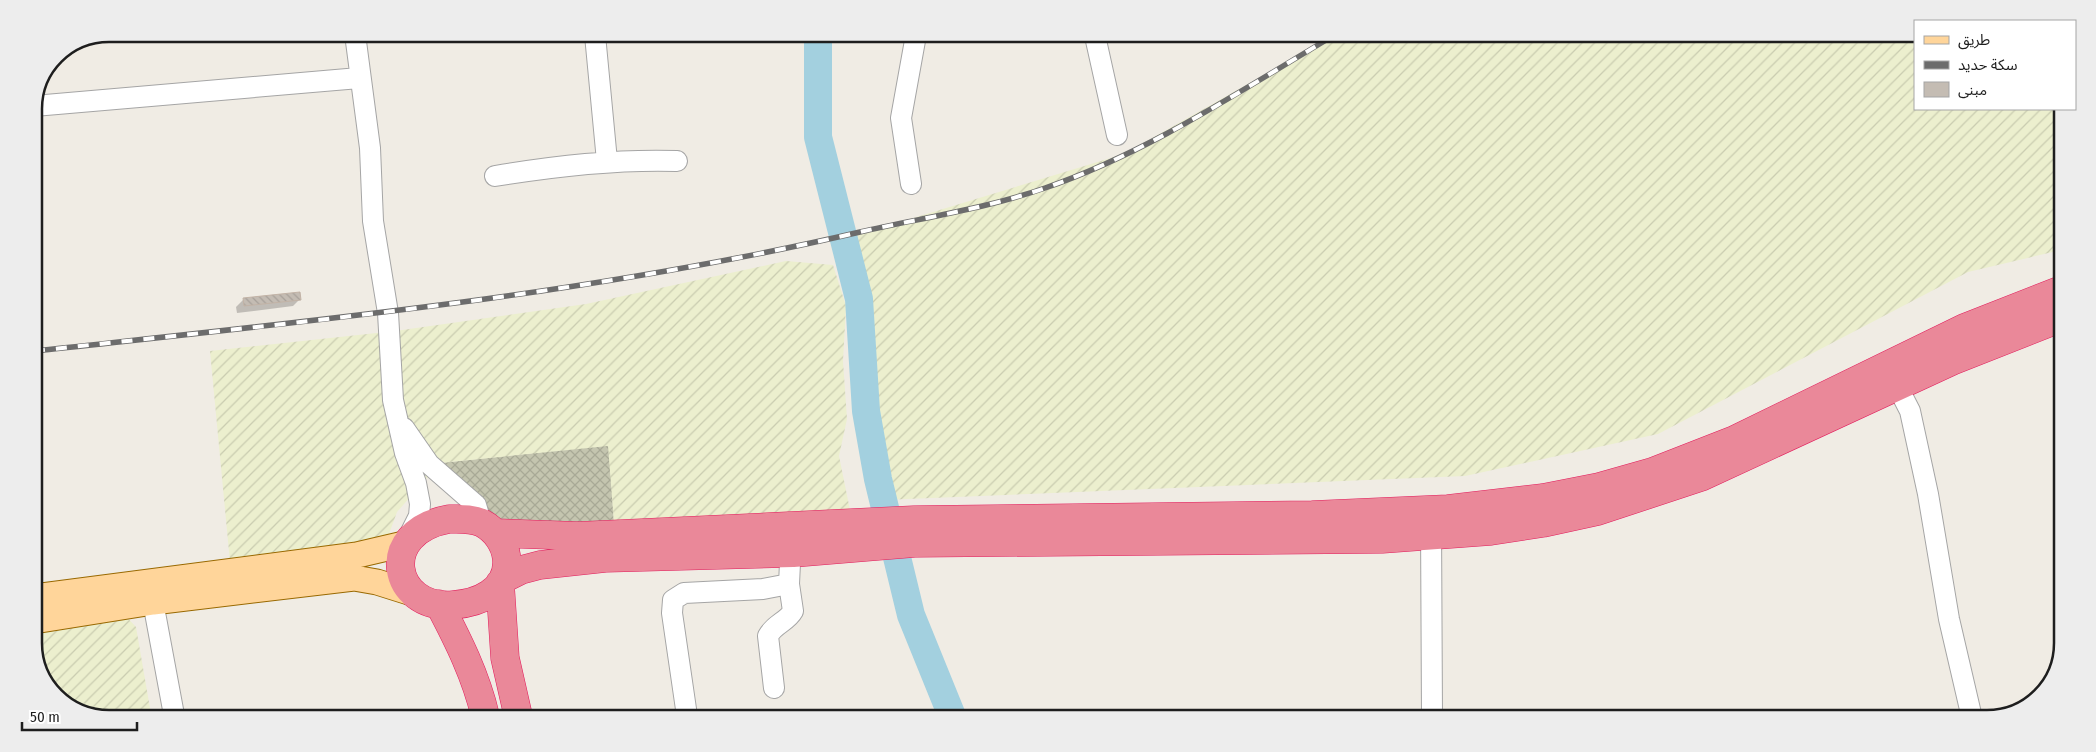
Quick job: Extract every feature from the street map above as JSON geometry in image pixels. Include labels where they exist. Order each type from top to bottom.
[{"type":"highway","points":[[1892,376],[1964,328],[2053,293]]},
{"type":"highway","points":[[871,534],[793,553],[572,560],[521,570],[502,581],[490,594],[476,600],[454,605],[439,604],[415,594],[404,581],[400,567],[405,542],[419,529],[434,521],[458,519],[489,528],[578,536],[871,534],[1312,515],[1431,523],[1600,487],[1652,472],[1892,376],[1952,361],[2053,321]]},
{"type":"highway","points":[[489,528],[504,544],[507,561],[502,581],[505,658],[517,710]]},
{"type":"highway","points":[[439,604],[464,654],[481,696],[484,710]]},
{"type":"main road","points":[[43,596],[356,555],[405,542]]},
{"type":"main road","points":[[43,619],[153,602],[354,578],[377,582],[415,594]]},
{"type":"street","points":[[356,43],[370,148],[373,221],[388,313],[391,346],[390,375],[405,453],[416,483],[420,504],[418,516],[405,542]]},
{"type":"street","points":[[596,43],[607,161]]},
{"type":"street","points":[[911,184],[901,118],[915,43]]},
{"type":"street","points":[[1096,43],[1116,135]]},
{"type":"street","points":[[43,105],[359,78]]},
{"type":"street","points":[[495,176],[607,161],[677,161]]},
{"type":"street","points":[[1892,376],[1910,411],[1928,494],[1950,619],[1970,710]]},
{"type":"street","points":[[397,418],[429,464],[476,505],[489,528]]},
{"type":"street","points":[[1431,523],[1432,710]]},
{"type":"street","points":[[774,688],[768,636],[772,629],[786,620],[793,611],[789,584],[790,563],[793,553]]},
{"type":"street","points":[[686,710],[672,613],[673,600],[684,593],[763,589],[789,584]]},
{"type":"street","points":[[153,602],[173,710]]},
{"type":"shaded area","points":[[1321,43],[1914,43],[1914,110],[2053,110],[2053,252],[1968,272],[1658,434],[1465,476],[883,500],[844,239],[1124,154]]},
{"type":"shaded area","points":[[786,261],[833,265],[846,306],[843,361],[847,419],[839,456],[850,510],[614,523],[608,446],[440,463],[397,512],[389,534],[362,550],[230,562],[210,351],[395,331],[586,304]]},
{"type":"shaded area","points":[[609,445],[614,523],[509,522],[485,513],[440,463]]},
{"type":"shaded area","points":[[122,612],[136,627],[150,710],[109,710],[88,706],[72,698],[62,690],[51,676],[44,656],[43,627]]},
{"type":"building","points":[[300,292],[301,300],[244,306],[243,298]]},
{"type":"waterway","points":[[818,43],[818,137],[859,299],[866,411],[878,479],[911,615],[950,710]]},
{"type":"railway","points":[[42,350],[345,317],[552,289],[758,254],[999,202],[1083,174],[1120,157],[1192,120],[1321,43]]}]
